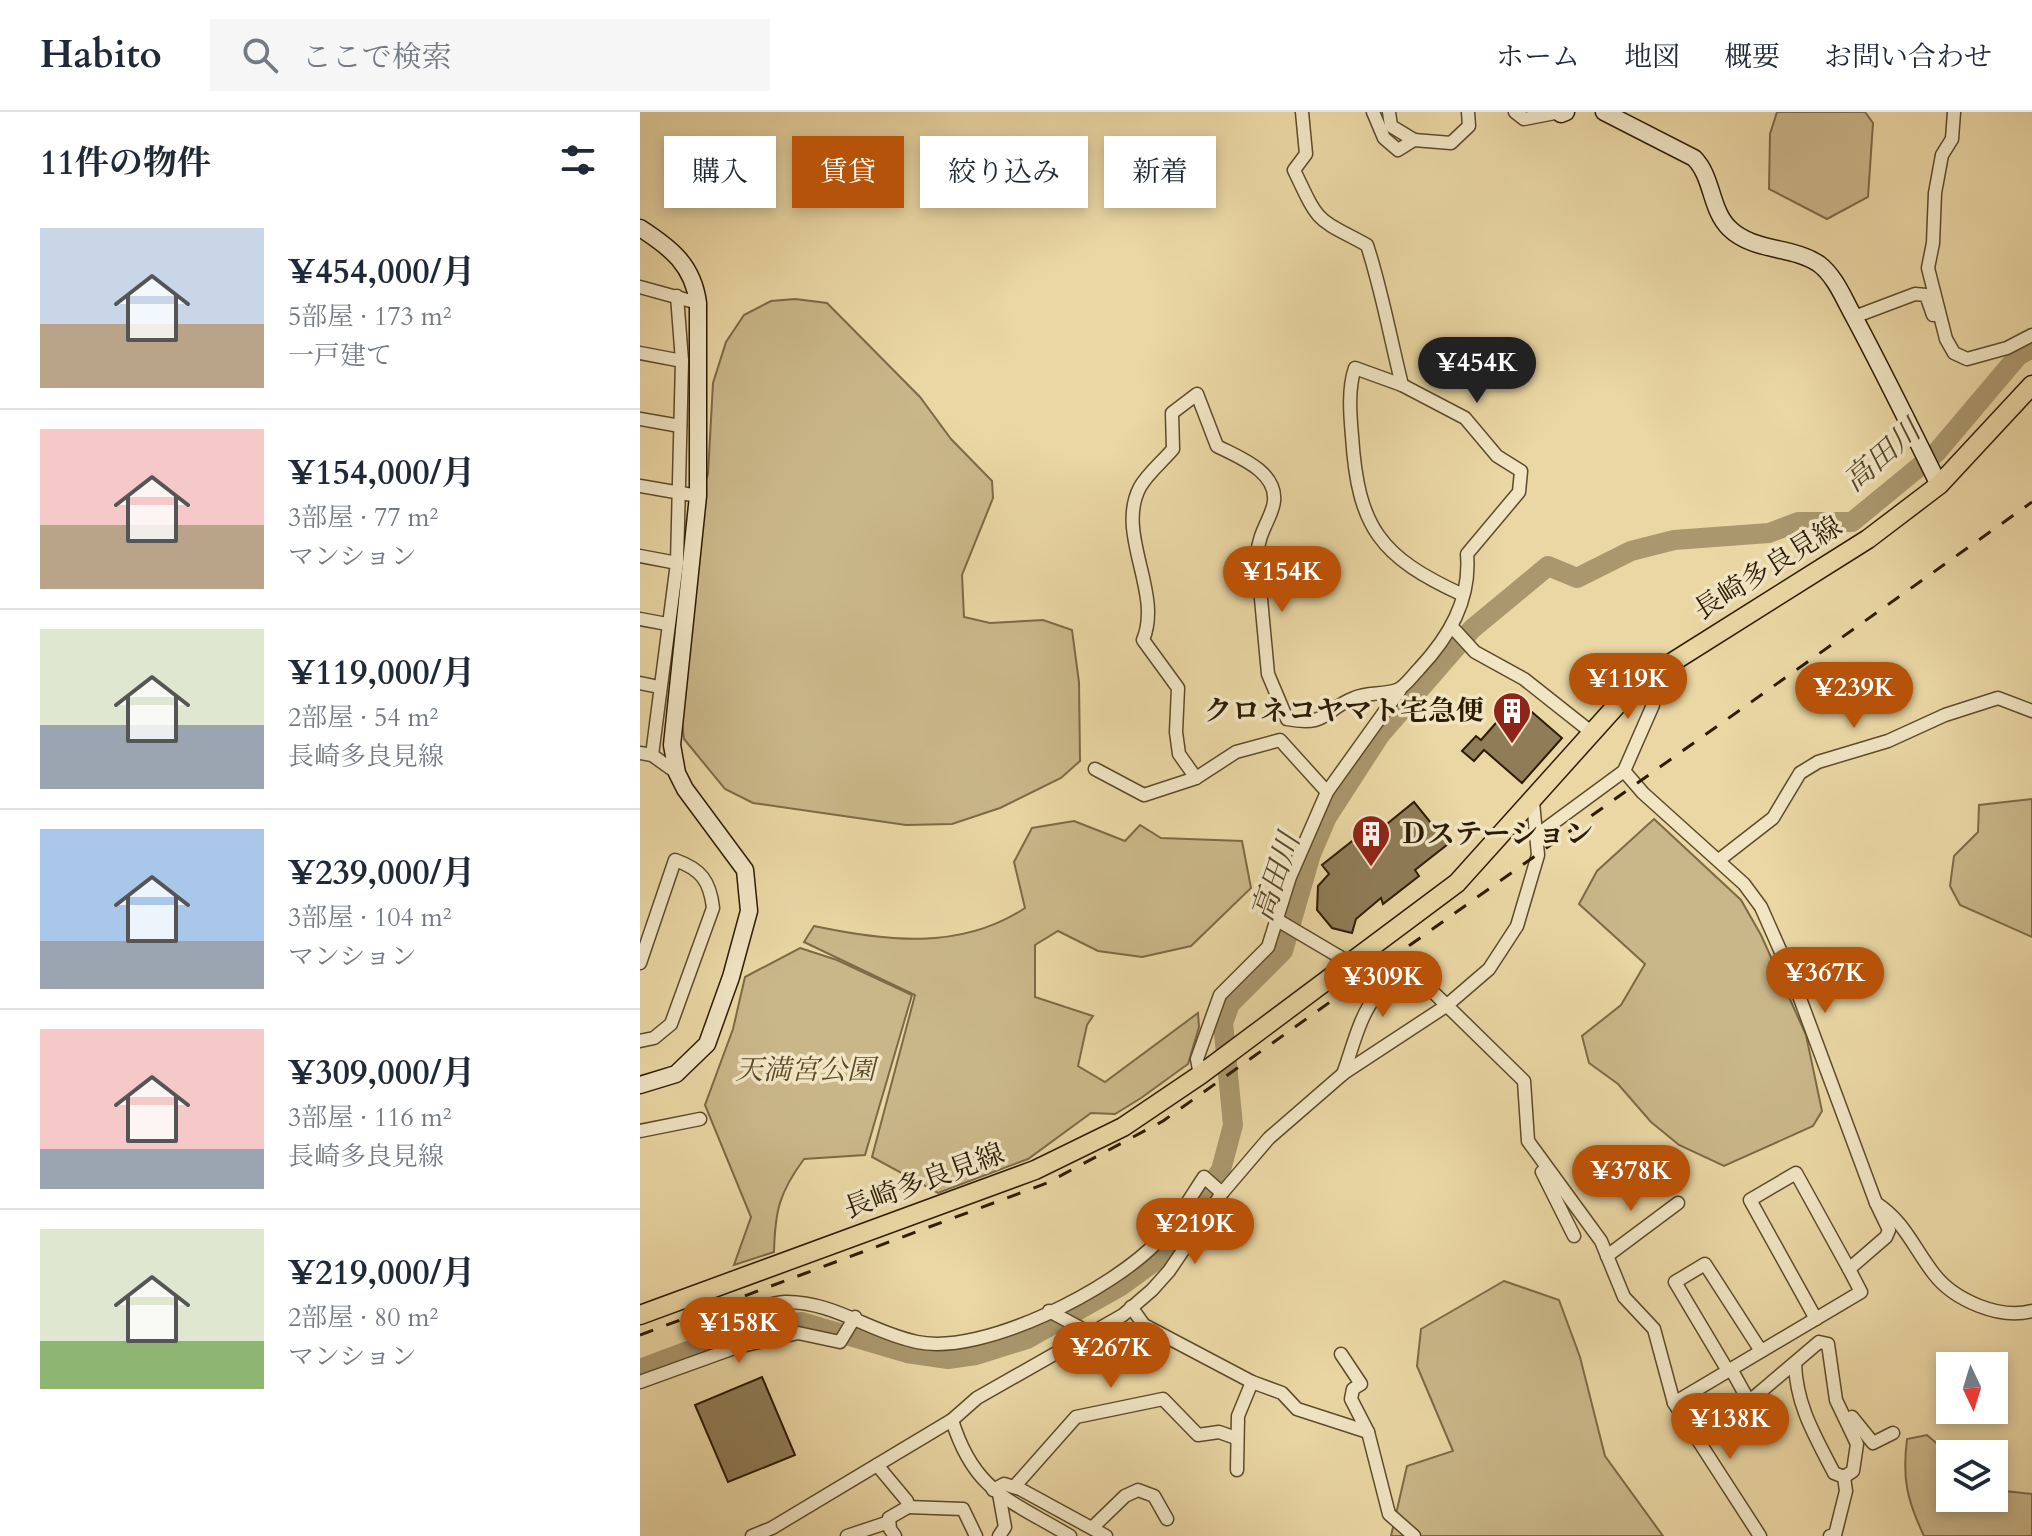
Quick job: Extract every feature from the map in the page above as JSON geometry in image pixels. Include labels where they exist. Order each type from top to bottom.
[{"type":"main road","name":"長崎多良見線","points":[[640,1315],[1035,1170],[1123,1127],[1206,1070],[1457,883],[1533,802],[1591,732],[1652,675],[1868,539],[1936,479],[2032,385]]},
{"type":"street","points":[[1302,112],[1306,154],[1294,170],[1317,217],[1335,232],[1367,245],[1384,295],[1385,321],[1402,385]]},
{"type":"street","points":[[1373,112],[1384,138],[1398,150],[1414,140]]},
{"type":"street","points":[[1389,112],[1391,126],[1414,140],[1451,143],[1469,126],[1468,112]]},
{"type":"street","points":[[1515,112],[1524,119],[1562,113]]},
{"type":"street","points":[[1604,112],[1694,158],[1703,167],[1723,221],[1731,230],[1755,243],[1805,256],[1822,266],[1854,317],[1936,479]]},
{"type":"street","points":[[1946,339],[1928,268],[1933,243],[1935,193],[1942,155],[1952,139],[1954,112]]},
{"type":"street","points":[[640,228],[680,257],[692,275],[698,303],[698,496],[672,745],[677,773],[698,808],[745,870],[749,911],[731,977],[707,1044],[676,1074],[640,1085]]},
{"type":"street","points":[[640,287],[698,303]]},
{"type":"street","points":[[1854,317],[1915,294],[1926,295],[1954,353],[1967,359],[2007,348],[2032,335]]},
{"type":"street","points":[[677,296],[682,361],[677,563],[646,754],[677,773]]},
{"type":"street","points":[[640,353],[682,361]]},
{"type":"street","points":[[1206,1070],[1197,1059],[1220,995],[1268,947],[1279,921],[1290,877],[1327,792],[1400,690],[1455,631],[1469,572],[1467,554],[1519,492],[1521,471],[1497,456],[1465,418],[1402,385],[1355,368],[1352,377],[1355,476],[1362,503],[1375,532],[1414,573],[1463,595]]},
{"type":"street","points":[[1196,778],[1179,754],[1176,732],[1178,688],[1143,640],[1150,623],[1133,529],[1139,488],[1173,449],[1172,413],[1197,394],[1217,446],[1251,463],[1270,483],[1274,501],[1258,537],[1257,556],[1268,674],[1287,719],[1324,719],[1353,698],[1400,690]]},
{"type":"street","points":[[640,419],[680,426]]},
{"type":"street","points":[[640,486],[698,496]]},
{"type":"street","points":[[640,556],[677,563]]},
{"type":"street","points":[[640,619],[667,624]]},
{"type":"street","points":[[1455,631],[1475,652],[1524,679],[1591,732]]},
{"type":"street","points":[[1537,835],[1624,771],[1653,705],[1652,675]]},
{"type":"street","points":[[640,683],[659,687]]},
{"type":"street","points":[[1719,860],[1773,818],[1800,773],[1818,762],[1888,741],[1945,715],[1998,698],[2032,711]]},
{"type":"street","points":[[1095,769],[1144,795],[1196,778],[1236,752],[1280,740],[1327,792]]},
{"type":"street","points":[[1624,771],[1643,793],[1719,860],[1761,907],[1792,977],[1876,1203],[1889,1230],[1886,1237],[1849,1269]]},
{"type":"street","points":[[752,1536],[772,1528],[952,1420],[977,1398],[1131,1307],[1169,1271],[1221,1191],[1269,1138],[1343,1075],[1446,1006],[1489,969],[1517,926],[1538,855],[1533,802]]},
{"type":"street","points":[[640,963],[675,860],[693,866],[711,890],[713,908],[671,1024],[654,1038],[640,1041]]},
{"type":"street","points":[[1279,921],[1350,963]]},
{"type":"street","points":[[1343,1075],[1368,1008],[1385,986],[1413,981],[1432,991],[1524,1081],[1528,1141],[1601,1241],[1624,1297],[1654,1329],[1674,1403],[1760,1536]]},
{"type":"street","points":[[640,1131],[700,1119]]},
{"type":"street","points":[[1548,1168],[1542,1172],[1574,1236]]},
{"type":"street","points":[[1674,1403],[1761,1351],[1816,1319],[1861,1292],[1796,1173],[1750,1200],[1816,1319]]},
{"type":"street","points":[[737,1347],[727,1321],[781,1302],[808,1304],[855,1317],[890,1335],[921,1343],[954,1345],[996,1334],[1049,1311],[1106,1280],[1151,1248],[1204,1177],[1221,1191]]},
{"type":"street","points":[[1607,1256],[1678,1203]]},
{"type":"street","points":[[1876,1203],[1896,1216],[1936,1277],[1982,1308],[2019,1315],[2032,1311]]},
{"type":"street","points":[[1761,1351],[1705,1264],[1675,1282],[1746,1396],[1752,1399],[1819,1342],[1828,1344],[1835,1395],[1857,1444],[1853,1471],[1844,1477]]},
{"type":"street","points":[[1131,1307],[1144,1325],[1252,1382],[1282,1393],[1297,1409],[1368,1432]]},
{"type":"street","points":[[1049,1311],[1090,1333]]},
{"type":"street","points":[[640,1382],[737,1347],[798,1333],[840,1342],[855,1317]]},
{"type":"street","points":[[1341,1354],[1361,1384],[1353,1389],[1351,1399],[1368,1432],[1389,1514],[1414,1536]]},
{"type":"street","points":[[1795,1363],[1798,1399],[1803,1412],[1834,1473],[1844,1477]]},
{"type":"street","points":[[1237,1470],[1238,1416],[1252,1382]]},
{"type":"street","points":[[1835,1395],[1873,1443],[1893,1433]]},
{"type":"street","points":[[1014,1487],[1076,1417],[1106,1409],[1163,1399],[1198,1435],[1219,1432],[1236,1438]]},
{"type":"street","points":[[952,1420],[960,1445],[986,1486],[1070,1536]]},
{"type":"street","points":[[877,1465],[907,1501],[908,1507]]},
{"type":"street","points":[[1830,1536],[1835,1535],[1846,1491],[1844,1477]]},
{"type":"street","points":[[996,1492],[1004,1484],[1014,1487],[1106,1536]]},
{"type":"street","points":[[1092,1528],[1125,1496],[1138,1490],[1154,1496],[1167,1519]]},
{"type":"street","points":[[996,1492],[1005,1527],[1002,1536]]},
{"type":"street","points":[[895,1536],[889,1518],[908,1507],[963,1509],[976,1536]]},
{"type":"street","points":[[847,1536],[889,1522]]},
{"type":"green space","points":[[1777,112],[1865,112],[1873,123],[1868,197],[1827,219],[1769,189],[1770,134]]},
{"type":"green space","points":[[795,299],[827,303],[920,397],[951,439],[992,481],[993,498],[962,575],[964,617],[990,623],[1043,620],[1072,630],[1079,682],[1080,761],[1061,778],[1000,808],[952,824],[906,825],[753,803],[725,789],[684,739],[678,692],[687,535],[708,474],[713,383],[726,342],[744,315],[771,301]]},
{"type":"green space","points":[[2032,799],[2032,937],[1960,905],[1950,886],[1954,856],[1978,832],[1979,805]]},
{"type":"green space","points":[[1654,819],[1741,900],[1761,935],[1806,1035],[1822,1111],[1813,1126],[1724,1166],[1679,1145],[1651,1122],[1618,1084],[1589,1063],[1582,1036],[1621,1005],[1645,964],[1579,904],[1597,871]]},
{"type":"green space","points":[[1074,821],[1125,841],[1140,825],[1161,838],[1242,841],[1251,888],[1191,946],[1142,957],[1098,951],[1058,931],[1035,945],[1035,997],[1093,1016],[1087,1025],[1078,1066],[1105,1082],[1198,1013],[1199,1027],[1188,1064],[1115,1114],[1091,1113],[1028,1159],[938,1193],[872,1157],[915,995],[804,942],[814,926],[868,936],[922,939],[948,937],[1000,922],[1025,908],[1014,862],[1032,828]]},
{"type":"green space","name":"天満宮公園","points":[[800,948],[837,960],[912,995],[865,1155],[804,1159],[780,1203],[774,1252],[734,1265],[751,1217],[705,1105],[733,1029],[745,977]]},
{"type":"green space","points":[[1504,1281],[1559,1300],[1580,1357],[1605,1456],[1663,1536],[1391,1536],[1407,1466],[1453,1451],[1417,1366],[1421,1329]]},
{"type":"green space","points":[[1927,1435],[1936,1443],[1936,1512],[2008,1512],[2008,1491],[2032,1494],[2032,1536],[1924,1536],[1913,1511],[1906,1478],[1907,1439]]},
{"type":"building","name":"クロネコヤマト宅急便","points":[[1517,699],[1562,738],[1522,783],[1484,750],[1474,761],[1462,751],[1476,736],[1481,740]]},
{"type":"building","name":"Ｄステーション","points":[[1414,802],[1448,844],[1415,870],[1419,876],[1383,904],[1381,898],[1356,919],[1352,933],[1332,928],[1317,910],[1318,886],[1329,874],[1322,865],[1356,838],[1361,845]]},
{"type":"building","points":[[762,1377],[795,1455],[728,1482],[695,1405]]},
{"type":"waterway","name":"高田川","points":[[640,1369],[749,1328],[802,1322],[907,1353],[948,1359],[976,1355],[1027,1339],[1121,1286],[1162,1256],[1221,1170],[1233,1125],[1223,1023],[1230,1004],[1283,951],[1311,854],[1327,817],[1380,735],[1472,629],[1548,566],[1577,578],[1631,551],[1674,540],[1769,533],[1798,522],[1852,522],[1936,453],[2018,356],[2032,348]]},
{"type":"railway","points":[[640,1335],[1047,1183],[1163,1121],[2032,502]]},
{"type":"place","name":"クロネコヤマト宅急便","points":[[1512,745]]},
{"type":"place","name":"Ｄステーション","points":[[1371,868]]}]
